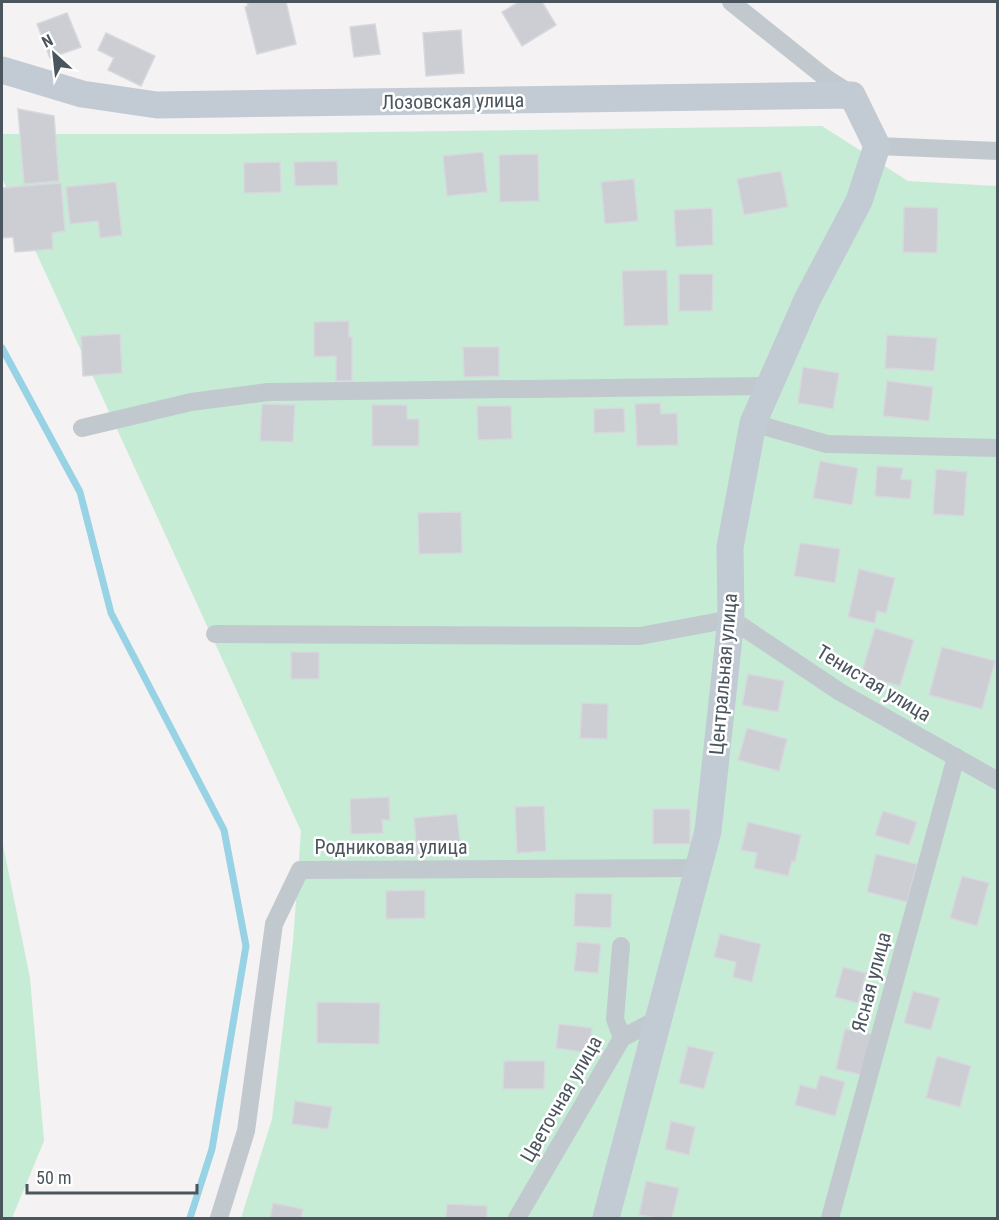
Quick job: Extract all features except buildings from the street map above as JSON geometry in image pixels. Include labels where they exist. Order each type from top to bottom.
[{"type":"main road","name":"Лозовская улица","points":[[2,70],[82,94],[157,105],[852,95]]},
{"type":"main road","points":[[852,95],[877,146]]},
{"type":"main road","name":"Центральная улица","points":[[606,1218],[708,831],[731,619],[730,547],[753,423],[807,300],[859,201],[877,146]]},
{"type":"street","points":[[731,2],[826,78],[852,95]]},
{"type":"street","points":[[877,146],[998,151]]},
{"type":"street","points":[[81,428],[191,402],[268,392],[769,386]]},
{"type":"street","points":[[753,423],[826,444],[998,448]]},
{"type":"street","points":[[216,634],[640,636],[731,619]]},
{"type":"street","name":"Тенистая улица","points":[[731,619],[840,692],[998,781]]},
{"type":"street","name":"Ясная улица","points":[[830,1218],[956,757]]},
{"type":"street","name":"Родниковая улица","points":[[219,1218],[246,1131],[274,924],[300,870],[699,868]]},
{"type":"street","points":[[621,946],[615,1019],[622,1038]]},
{"type":"street","name":"Цветочная улица","points":[[517,1218],[622,1038],[660,1018]]},
{"type":"green space","points":[[822,126],[908,181],[997,186],[997,1218],[241,1218],[272,1119],[293,942],[301,831],[2,178],[2,134],[223,134]]},
{"type":"green space","points":[[2,840],[30,978],[44,1141],[12,1218],[2,1218]]},
{"type":"waterway","points":[[2,348],[80,492],[111,613],[224,830],[246,946],[212,1149],[190,1218]]}]
